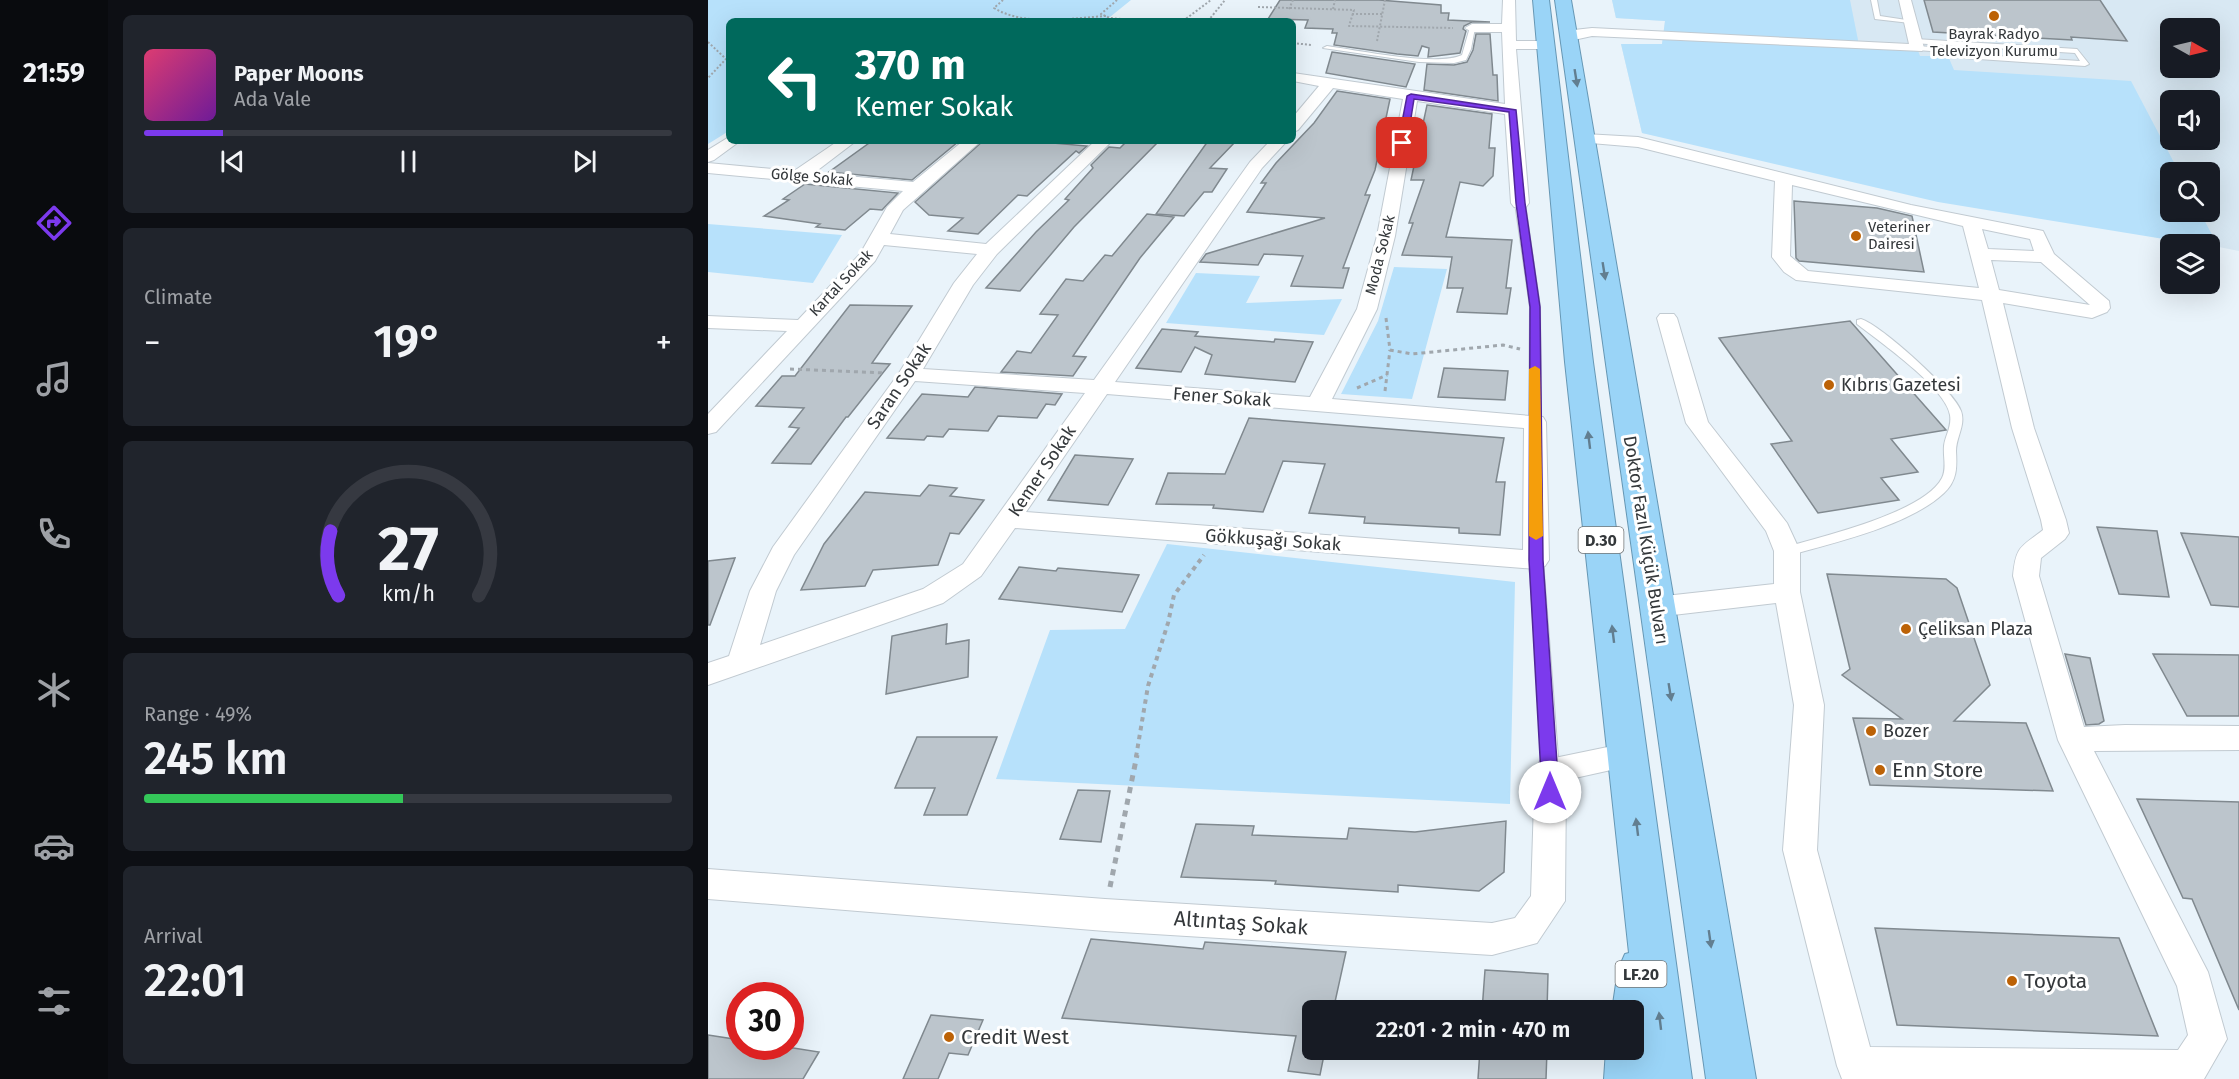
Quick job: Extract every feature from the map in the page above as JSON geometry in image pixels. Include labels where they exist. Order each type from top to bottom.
[{"type":"highway","name":"Doktor Fazıl Küçük Bulvarı","points":[[1541,0],[1561,26],[1585,139],[1731,1079]]},
{"type":"highway","name":"Doktor Fazıl Küçük Bulvarı","points":[[1561,26],[1579,362],[1666,1079]]},
{"type":"highway","name":"LF.20","points":[[1638,1000],[1648,916]]},
{"type":"highway","points":[[1629,1079],[1630,1060]]},
{"type":"street","points":[[1509,0],[1512,110],[1520,203]]},
{"type":"street","points":[[1509,45],[1561,26],[1579,33],[1916,45],[1905,0]]},
{"type":"street","points":[[1472,28],[1508,28]]},
{"type":"street","points":[[1296,78],[1512,110]]},
{"type":"street","points":[[1296,123],[1329,83]]},
{"type":"street","name":"Moda Sokak","points":[[1318,404],[1366,309],[1386,236],[1411,96]]},
{"type":"street","points":[[1585,139],[1638,142],[1784,178],[1911,210],[2037,235],[2046,257],[2099,301],[2100,308],[2092,312],[1992,295],[1803,276],[1781,257],[1784,178]]},
{"type":"street","points":[[708,157],[728,144]]},
{"type":"street","points":[[798,176],[844,144]]},
{"type":"street","name":"Kartal Sokak","points":[[710,421],[868,257],[897,207],[917,187],[969,144]]},
{"type":"street","name":"Saran Sokak","points":[[741,662],[763,591],[782,553],[909,374],[964,284],[990,250],[1101,144]]},
{"type":"street","name":"Kemer Sokak","points":[[708,674],[933,596],[972,570],[1256,165],[1276,144]]},
{"type":"street","name":"Gölge Sokak","points":[[708,168],[917,187]]},
{"type":"street","points":[[1667,318],[1697,423],[1778,529],[1787,551],[1787,592],[1809,705],[1800,850],[1857,1072],[2188,1069],[2208,1040],[2195,984],[2073,740],[2026,576],[2028,555],[2056,533],[2055,519],[2033,463],[1992,295],[1971,222]]},
{"type":"street","points":[[880,239],[990,250]]},
{"type":"street","points":[[1980,254],[2046,257]]},
{"type":"street","points":[[708,322],[801,326]]},
{"type":"street","name":"Fener Sokak","points":[[909,374],[1534,422]]},
{"type":"street","points":[[1534,422],[1536,560]]},
{"type":"street","name":"Gökkuşağı Sokak","points":[[1009,519],[1536,560]]},
{"type":"street","points":[[1656,607],[1787,592]]},
{"type":"street","points":[[2073,740],[2125,737],[2239,738]]},
{"type":"street","points":[[1551,770],[1628,755]]},
{"type":"street","name":"Altıntaş Sokak","points":[[708,884],[1105,915],[1492,939],[1526,932],[1548,902],[1551,770]]},
{"type":"lane","points":[[1874,0],[1877,18],[1910,21]]},
{"type":"lane","points":[[1327,48],[1435,62],[1454,61],[1464,58],[1468,52],[1467,43],[1472,28]]},
{"type":"lane","points":[[1916,45],[2077,51],[2085,64],[1964,56],[1960,51],[1916,45]]},
{"type":"lane","points":[[1520,203],[1535,307],[1534,422]]},
{"type":"lane","points":[[1787,551],[1887,520],[1931,498],[1950,477],[1950,444],[1958,426],[1956,410],[1938,386],[1861,322]]},
{"type":"lane","points":[[1536,560],[1551,770]]},
{"type":"path","points":[[1003,0],[994,9],[999,14],[1023,17],[1106,16],[1120,18]]},
{"type":"path","points":[[1106,16],[1101,14],[1117,0]]},
{"type":"path","points":[[1187,18],[1211,0]]},
{"type":"path","points":[[1210,18],[1225,0]]},
{"type":"path","points":[[1288,9],[1293,0]]},
{"type":"path","points":[[1333,9],[1335,0]]},
{"type":"path","points":[[1376,45],[1385,0]]},
{"type":"path","points":[[1258,7],[1354,10],[1349,26],[1472,28]]},
{"type":"path","points":[[1353,14],[1382,14]]},
{"type":"path","points":[[708,42],[726,59],[708,78]]},
{"type":"path","points":[[1372,286],[1385,303],[1390,350],[1382,409]]},
{"type":"path","points":[[1390,350],[1412,354],[1503,345],[1535,353]]},
{"type":"path","points":[[762,368],[909,374]]},
{"type":"path","points":[[1105,915],[1140,739],[1148,686],[1168,623],[1174,595],[1194,571],[1217,536]]},
{"type":"shaded area","points":[[708,0],[1131,0],[1109,18],[726,18],[726,133],[708,144]]},
{"type":"shaded area","name":"Bayrak Radyo Televizyon Kurumu","points":[[1612,0],[2239,0],[2239,251],[2220,247],[2220,234],[2160,235],[1642,133],[1621,44],[1662,44],[1665,21],[1616,18]]},
{"type":"shaded area","name":"Bayrak Radyo Televizyon Kurumu","points":[[1612,0],[1850,0],[1859,45],[1917,48],[1920,56],[1948,56],[1954,70],[2131,81],[2160,136],[2160,150],[2167,150],[2174,162],[2160,162],[2160,222],[2205,222],[2212,234],[2160,234],[2160,238],[1938,202],[1642,133],[1621,44],[1662,44],[1665,21],[1616,18]]},
{"type":"shaded area","points":[[708,224],[842,235],[813,283],[708,272]]},
{"type":"shaded area","points":[[1394,267],[1447,269],[1412,399],[1341,394],[1378,321]]},
{"type":"shaded area","points":[[1196,273],[1260,276],[1246,303],[1342,299],[1324,335],[1166,323]]},
{"type":"shaded area","points":[[1167,544],[1515,582],[1510,804],[996,779],[1050,630],[1125,629]]},
{"type":"building","points":[[1280,0],[1379,0],[1441,5],[1441,13],[1449,13],[1448,20],[1490,22],[1472,22],[1464,26],[1463,29],[1466,31],[1460,53],[1428,57],[1429,48],[1422,46],[1418,56],[1334,45],[1337,33],[1332,33],[1333,29],[1305,28],[1308,20],[1269,18]]},
{"type":"building","name":"Bayrak Radyo Televizyon Kurumu","points":[[1924,0],[2100,0],[2127,41],[1933,32]]},
{"type":"building","points":[[1476,34],[1490,34],[1493,75],[1497,75],[1498,101],[1424,90],[1427,64],[1454,65],[1467,62],[1473,50]]},
{"type":"building","points":[[1332,52],[1415,64],[1406,87],[1326,73]]},
{"type":"building","points":[[1337,91],[1390,99],[1375,170],[1365,195],[1370,195],[1343,268],[1349,268],[1343,288],[1291,286],[1303,256],[1264,254],[1258,265],[1200,262],[1206,254],[1325,218],[1247,212],[1266,183],[1261,183],[1276,163],[1314,123]]},
{"type":"building","points":[[1427,105],[1492,114],[1489,148],[1495,148],[1493,176],[1483,186],[1460,182],[1446,237],[1512,240],[1506,288],[1511,288],[1507,314],[1457,312],[1463,288],[1447,288],[1452,257],[1402,255],[1413,223],[1409,223],[1424,180],[1411,180]]},
{"type":"building","points":[[868,144],[955,144],[912,180],[829,172]]},
{"type":"building","points":[[980,144],[1087,146],[1079,153],[1076,151],[1027,196],[1018,195],[978,234],[948,231],[963,218],[929,215],[915,202]]},
{"type":"building","points":[[1124,144],[1156,144],[1074,227],[1020,291],[986,288],[1036,232],[1069,200],[1065,199],[1093,168],[1091,165],[1109,147],[1120,148]]},
{"type":"building","points":[[1206,144],[1233,144],[1210,168],[1227,169],[1212,192],[1204,192],[1184,216],[1156,214]]},
{"type":"building","points":[[805,184],[898,193],[882,210],[870,209],[845,230],[816,227],[820,224],[764,216],[789,200],[783,199]]},
{"type":"building","name":"Veteriner Dairesi","points":[[1794,201],[1877,208],[1912,216],[1924,272],[1799,261],[1796,258]]},
{"type":"building","points":[[1147,214],[1174,217],[1140,258],[1073,356],[1086,357],[1073,376],[1001,372],[1017,351],[1031,353],[1058,315],[1040,314],[1066,279],[1083,281],[1105,255],[1112,256]]},
{"type":"building","points":[[850,305],[912,306],[872,363],[890,364],[811,464],[772,463],[799,428],[789,427],[804,408],[756,406],[782,376],[795,376]]},
{"type":"building","name":"Kıbrıs Gazetesi","points":[[1850,321],[1946,430],[1891,439],[1918,472],[1881,478],[1899,500],[1818,513],[1771,444],[1792,441],[1719,338]]},
{"type":"building","points":[[1162,329],[1198,332],[1195,336],[1274,342],[1275,339],[1313,342],[1295,382],[1205,374],[1212,355],[1195,347],[1181,372],[1136,368]]},
{"type":"building","points":[[1444,368],[1508,371],[1505,400],[1438,397]]},
{"type":"building","points":[[975,387],[1062,394],[1055,405],[1046,404],[1037,418],[998,416],[988,431],[949,429],[943,437],[927,436],[924,440],[887,438],[922,394],[968,397]]},
{"type":"building","points":[[1249,418],[1504,438],[1496,482],[1505,482],[1500,535],[1459,533],[1459,528],[1364,523],[1365,517],[1309,513],[1325,464],[1283,461],[1263,512],[1213,508],[1214,505],[1156,504],[1168,473],[1225,474]]},
{"type":"building","points":[[1075,455],[1133,459],[1108,505],[1048,500]]},
{"type":"building","points":[[929,485],[957,488],[950,496],[984,500],[959,534],[950,533],[938,565],[873,570],[865,586],[801,590],[824,544],[865,492],[920,496]]},
{"type":"building","points":[[2097,527],[2157,531],[2169,597],[2119,594]]},
{"type":"building","points":[[2181,533],[2239,537],[2239,607],[2211,605]]},
{"type":"building","points":[[735,558],[710,625],[708,625],[708,561]]},
{"type":"building","points":[[1019,567],[1139,575],[1122,612],[999,599]]},
{"type":"building","points":[[1827,574],[1946,579],[1957,588],[1990,685],[1954,721],[2026,723],[2053,791],[1870,785],[1853,718],[1902,719],[1842,675],[1850,669]]},
{"type":"building","points":[[947,624],[946,644],[969,640],[968,677],[886,694],[892,636]]},
{"type":"building","points":[[2065,654],[2090,658],[2104,721],[2099,724],[2086,725]]},
{"type":"building","points":[[2153,654],[2239,655],[2239,716],[2187,716]]},
{"type":"building","points":[[917,737],[997,737],[967,815],[924,815],[935,788],[895,788]]},
{"type":"building","points":[[1078,790],[1110,791],[1101,842],[1060,839]]},
{"type":"building","points":[[2137,799],[2239,802],[2239,1010],[2192,899],[2183,898]]},
{"type":"building","points":[[1506,821],[1504,872],[1479,891],[1398,885],[1398,892],[1275,884],[1276,881],[1181,877],[1196,824],[1254,826],[1252,835],[1347,839],[1349,828],[1415,832]]},
{"type":"building","name":"Toyota","points":[[1875,928],[2119,938],[2158,1036],[1897,1025]]},
{"type":"building","points":[[1091,939],[1203,949],[1205,942],[1346,952],[1335,1000],[1302,1000],[1302,1060],[1323,1060],[1320,1075],[1288,1071],[1296,1036],[1062,1018]]},
{"type":"building","points":[[1485,970],[1548,974],[1547,1000],[1483,1000]]},
{"type":"building","name":"Credit West","points":[[931,1015],[983,1020],[968,1055],[949,1053],[938,1079],[903,1079]]},
{"type":"building","points":[[708,1035],[726,1038],[726,1060],[804,1060],[804,1050],[819,1052],[803,1079],[708,1079]]},
{"type":"building","points":[[1479,1060],[1547,1060],[1546,1079],[1478,1079]]},
{"type":"slow traffic","points":[[1535,369],[1536,536]]},
{"type":"place","name":"Bayrak Radyo Televizyon Kurumu","points":[[1994,16]]},
{"type":"place","name":"Veteriner Dairesi","points":[[1856,236]]},
{"type":"place","name":"Kıbrıs Gazetesi","points":[[1829,385]]},
{"type":"place","name":"Çeliksan Plaza","points":[[1906,629]]},
{"type":"place","name":"Bozer","points":[[1871,731]]},
{"type":"place","name":"Enn Store","points":[[1880,770]]},
{"type":"place","name":"Toyota","points":[[2012,981]]},
{"type":"place","name":"Credit West","points":[[949,1037]]},
{"type":"route","points":[[1402,143],[1411,96],[1512,110],[1520,203],[1535,307],[1536,560],[1551,770],[1550,792]]}]
